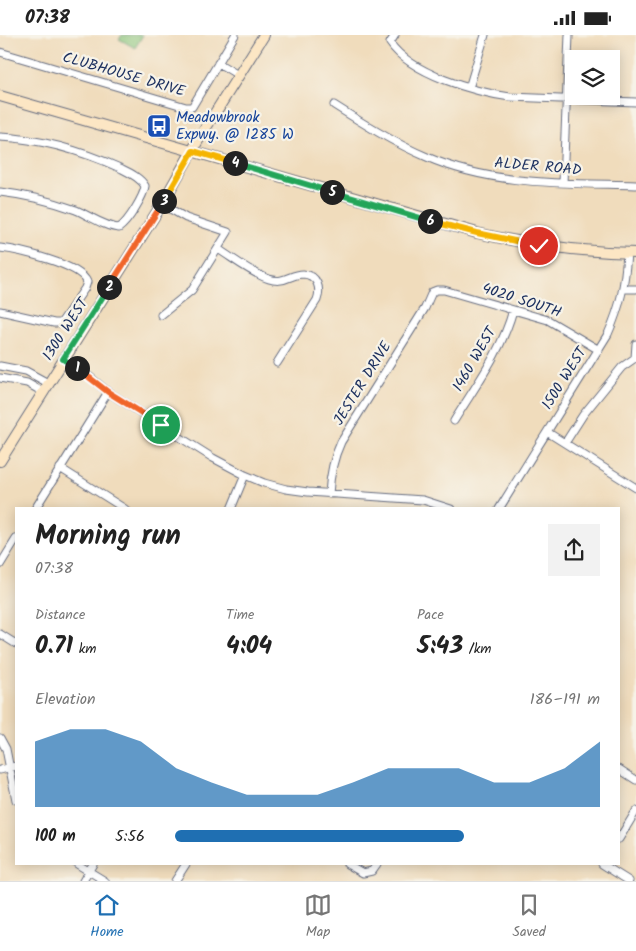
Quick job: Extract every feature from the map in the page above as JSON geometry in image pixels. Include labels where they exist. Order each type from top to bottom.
[{"type":"main road","name":"1300 WEST","points":[[0,461],[162,205],[238,75],[264,35]]},
{"type":"main road","points":[[0,96],[477,233],[539,246],[631,253]]},
{"type":"street","name":"CLUBHOUSE DRIVE","points":[[0,51],[186,107],[192,107],[235,35]]},
{"type":"street","points":[[395,35],[390,43],[396,52],[442,79],[469,88],[510,97],[565,100]]},
{"type":"street","points":[[469,88],[485,35]]},
{"type":"street","points":[[569,35],[569,50]]},
{"type":"street","points":[[218,63],[238,75]]},
{"type":"street","points":[[620,102],[636,102]]},
{"type":"street","name":"ALDER ROAD","points":[[334,105],[394,142],[428,158],[462,169],[498,178],[531,182],[636,185]]},
{"type":"street","points":[[563,183],[567,105]]},
{"type":"street","points":[[0,137],[40,142],[86,154],[126,171],[140,180],[145,186],[143,194],[120,228],[59,204],[30,196],[0,192]]},
{"type":"street","points":[[162,205],[186,219],[228,232],[192,289],[162,315]]},
{"type":"street","points":[[0,248],[24,252],[63,265],[84,276],[86,282],[80,295],[61,323],[0,311]]},
{"type":"street","points":[[218,249],[270,279],[279,281],[303,274],[315,279],[318,284],[317,300],[277,363]]},
{"type":"street","name":"1500 WEST","points":[[500,507],[598,350],[616,317],[631,253]]},
{"type":"street","points":[[624,289],[636,289]]},
{"type":"street","name":"4020 SOUTH","points":[[432,292],[437,290],[444,291],[548,320],[598,350]]},
{"type":"street","name":"JESTER DRIVE","points":[[329,494],[332,469],[342,443],[425,308],[432,292]]},
{"type":"street","name":"1460 WEST","points":[[454,421],[503,341],[514,310]]},
{"type":"street","points":[[566,443],[584,415],[622,367],[635,358],[636,344]]},
{"type":"street","points":[[63,359],[108,392],[213,458],[245,475],[286,489],[329,494],[424,500],[444,507]]},
{"type":"street","points":[[0,366],[26,371],[45,388]]},
{"type":"street","points":[[0,378],[45,388]]},
{"type":"street","points":[[36,507],[108,392]]},
{"type":"street","points":[[547,432],[636,488]]},
{"type":"street","points":[[60,469],[121,507]]},
{"type":"street","points":[[232,507],[245,475]]},
{"type":"street","points":[[0,565],[15,543]]},
{"type":"street","points":[[0,634],[15,643]]},
{"type":"street","points":[[0,738],[13,767],[15,789]]},
{"type":"street","points":[[0,770],[13,767]]},
{"type":"street","points":[[620,770],[636,780]]},
{"type":"street","points":[[620,837],[636,811]]},
{"type":"street","points":[[79,865],[105,881]]},
{"type":"street","points":[[83,881],[92,865]]},
{"type":"street","points":[[175,881],[185,865]]},
{"type":"street","points":[[349,865],[360,872],[370,872],[376,865]]},
{"type":"street","points":[[604,865],[629,881]]},
{"type":"green space","points":[[122,35],[143,35],[135,48],[119,39]]},
{"type":"place","name":"Meadowbrook Expwy. @ 1285 W","points":[[159,126]]},
{"type":"route","points":[[161,425],[108,392],[63,359],[162,205],[193,151],[432,221],[511,241],[539,246]]}]
